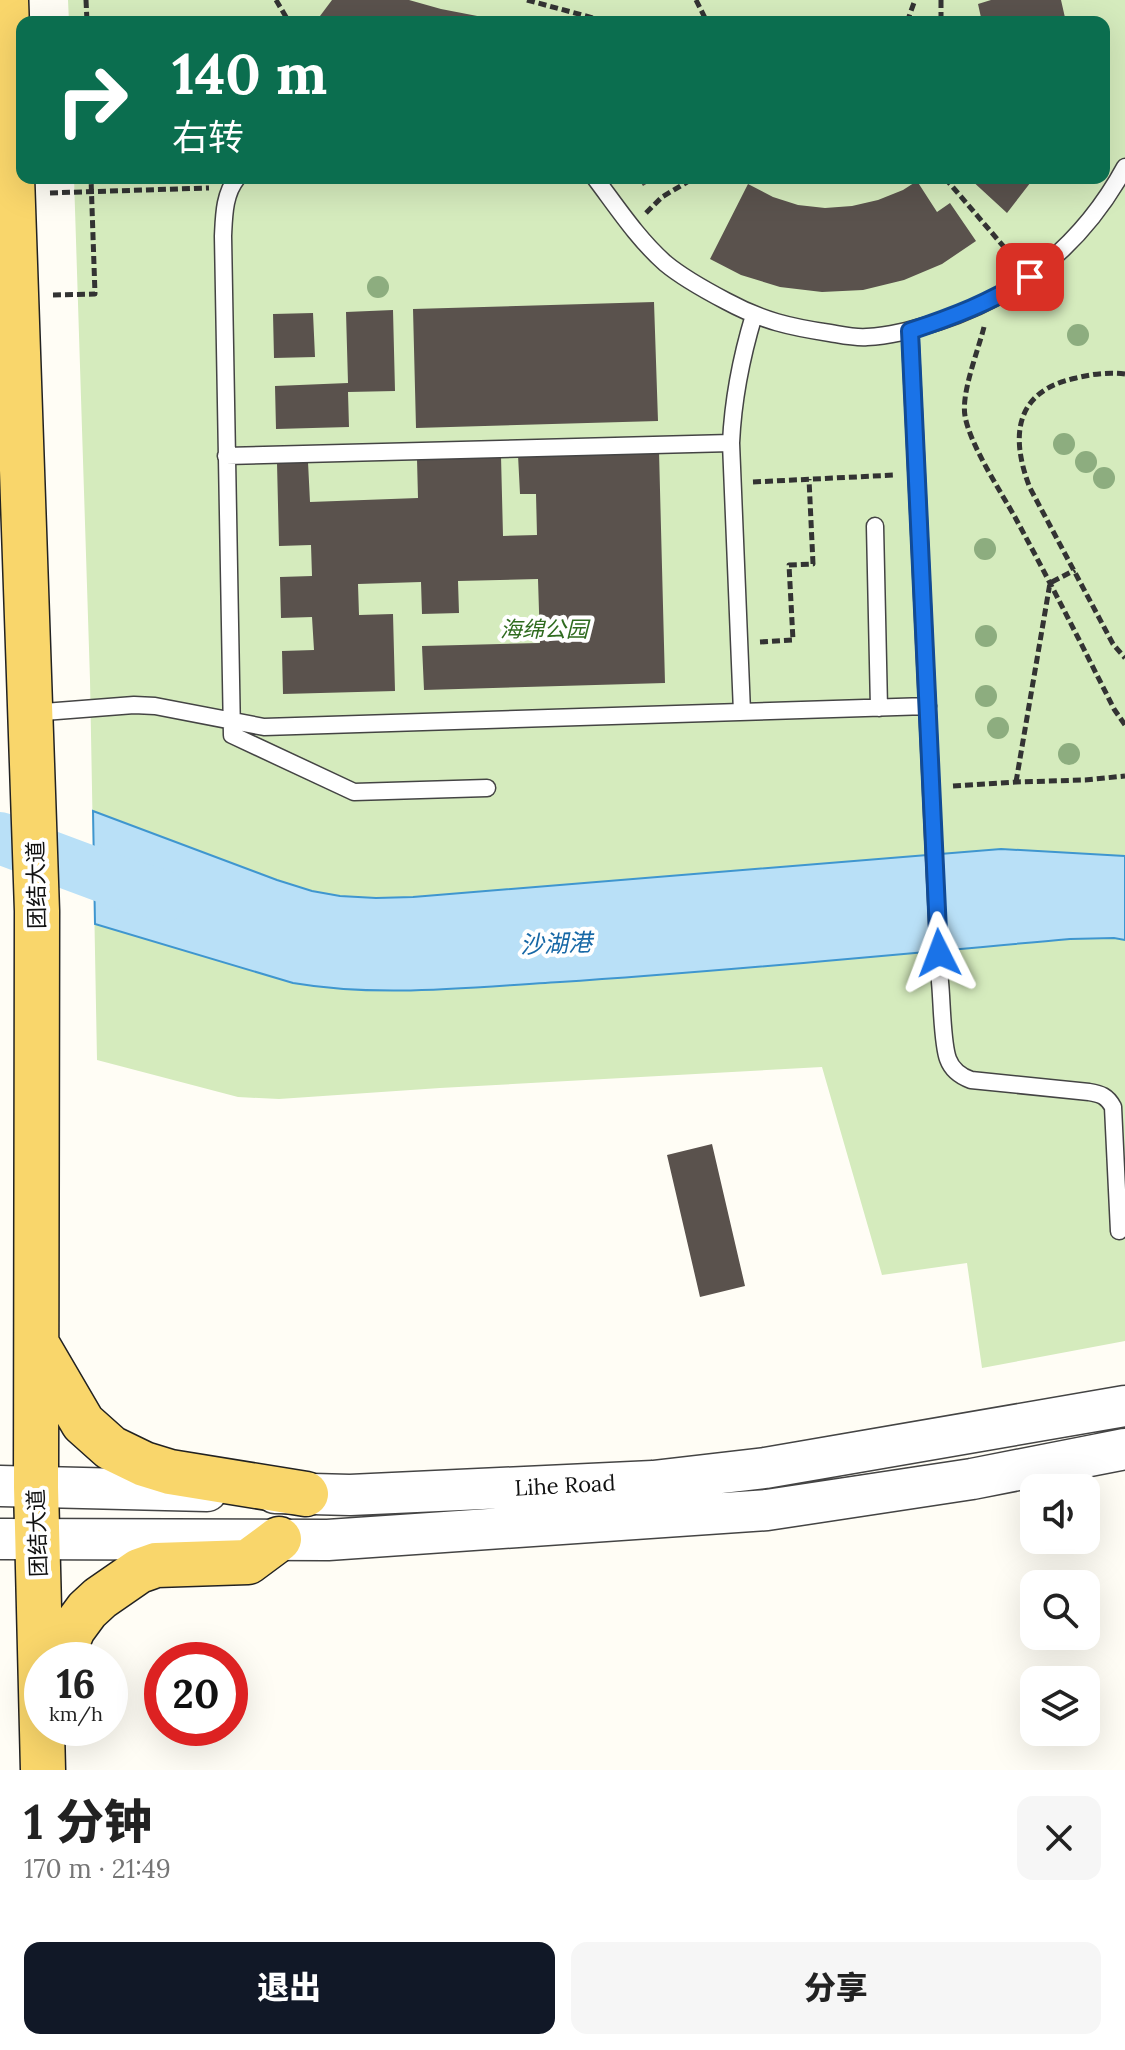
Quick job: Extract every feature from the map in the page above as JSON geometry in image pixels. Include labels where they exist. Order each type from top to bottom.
[{"type":"main road","name":"团结大道","points":[[6,0],[37,911],[36,1342],[18,1486],[19,1540],[33,1642]]},
{"type":"main road","points":[[36,1342],[83,1423],[111,1448],[170,1472],[306,1494]]},
{"type":"main road","points":[[68,1642],[87,1610],[139,1571],[156,1565],[248,1562],[279,1539]]},
{"type":"main road","name":"团结大道","points":[[43,1746],[43,1770]]},
{"type":"street","name":"Lihe Road","points":[[18,1486],[366,1494],[653,1481],[765,1468],[1125,1406]]},
{"type":"street","name":"Lihe Road","points":[[19,1540],[328,1540],[767,1510],[972,1479],[1125,1449]]},
{"type":"lane","points":[[599,184],[633,229],[666,264],[700,287],[754,315],[806,329],[862,338],[910,331],[954,316],[1030,277],[1074,238],[1098,209],[1125,167]]},
{"type":"lane","points":[[233,184],[225,204],[223,236],[232,735],[354,792],[487,788]]},
{"type":"lane","points":[[742,712],[731,443],[733,404],[754,315]]},
{"type":"lane","points":[[910,331],[940,982],[946,1053],[963,1077],[987,1083],[1097,1094],[1109,1100],[1113,1107],[1119,1231]]},
{"type":"lane","points":[[226,456],[731,443]]},
{"type":"lane","points":[[875,526],[879,708]]},
{"type":"lane","points":[[30,714],[155,706],[264,727],[928,706]]},
{"type":"path","points":[[527,0],[586,16]]},
{"type":"path","points":[[53,295],[95,294],[91,184]]},
{"type":"path","points":[[50,193],[202,184]]},
{"type":"path","points":[[633,229],[662,197],[684,184]]},
{"type":"path","points":[[950,184],[1030,277]]},
{"type":"path","points":[[992,299],[965,397],[965,415],[977,447],[1125,725]]},
{"type":"path","points":[[1125,374],[1093,374],[1049,387],[1027,405],[1021,417],[1019,443],[1030,488],[1113,644],[1125,658]]},
{"type":"path","points":[[732,483],[918,474]]},
{"type":"path","points":[[739,642],[793,640],[789,565],[813,564],[809,479]]},
{"type":"path","points":[[1050,583],[1075,570]]},
{"type":"path","points":[[1016,782],[1050,583]]},
{"type":"path","points":[[932,788],[1125,776]]},
{"type":"green space","name":"海绵公园","points":[[68,0],[1125,0],[1125,1341],[982,1368],[967,1263],[882,1275],[822,1067],[279,1099],[238,1097],[97,1060],[90,680],[74,184],[1110,184],[1110,16],[69,16]]},
{"type":"water","points":[[93,811],[312,891],[376,898],[1001,849],[1125,856],[1125,940],[1070,939],[688,973],[460,988],[359,990],[293,983],[95,924]]},
{"type":"building","points":[[332,0],[409,0],[477,16],[320,16]]},
{"type":"building","points":[[991,0],[1061,0],[1065,16],[981,16],[978,4]]},
{"type":"building","points":[[748,184],[798,205],[825,208],[878,200],[919,184],[937,212],[950,203],[976,241],[942,264],[904,280],[863,290],[822,292],[780,287],[741,275],[710,259]]},
{"type":"building","points":[[976,184],[1029,184],[1007,213]]},
{"type":"building","points":[[654,302],[658,421],[416,428],[413,309]]},
{"type":"building","points":[[393,310],[395,391],[348,392],[349,427],[276,429],[275,386],[348,383],[346,312]]},
{"type":"building","points":[[313,313],[315,357],[274,358],[273,314]]},
{"type":"building","points":[[659,451],[665,683],[424,690],[422,646],[540,643],[538,579],[458,581],[459,613],[422,614],[421,582],[358,584],[359,615],[393,614],[395,691],[283,694],[282,651],[314,650],[312,617],[281,618],[280,577],[312,576],[311,545],[279,546],[277,463],[308,462],[310,502],[418,498],[417,459],[501,456],[503,536],[537,535],[536,494],[520,494],[518,455]]},
{"type":"building","points":[[712,1144],[745,1286],[700,1297],[667,1155]]},
{"type":"waterway","name":"沙湖港","points":[[0,838],[163,896]]},
{"type":"route","points":[[939,953],[910,331],[977,307],[1030,277]]}]
